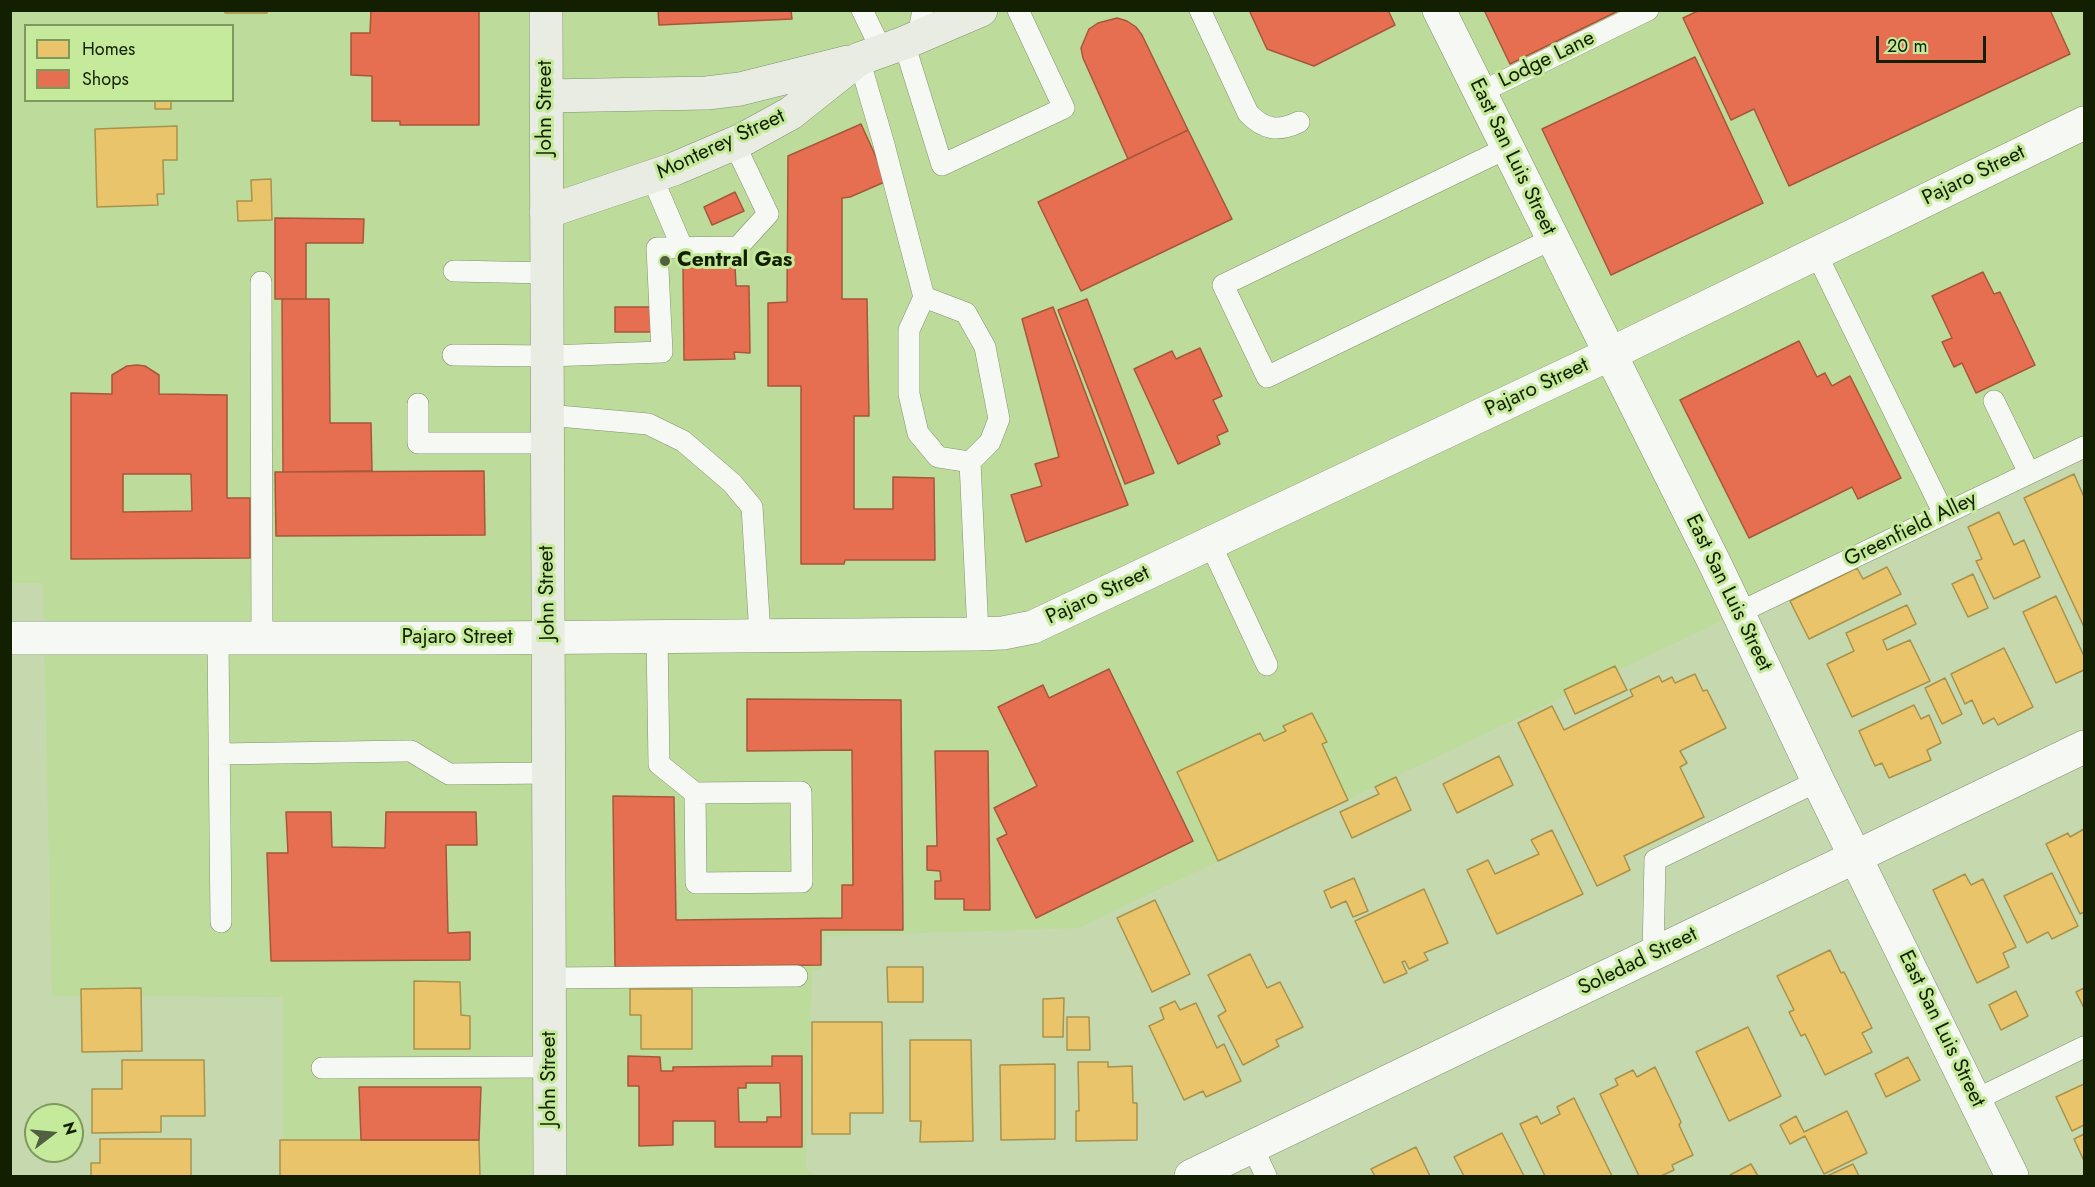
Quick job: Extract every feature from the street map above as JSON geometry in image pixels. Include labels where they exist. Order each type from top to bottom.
[{"type":"main road","name":"John Street","points":[[546,10],[550,1176]]},
{"type":"main road","name":"Monterey Street","points":[[546,212],[652,177],[734,143],[791,113],[897,40],[981,10]]},
{"type":"main road","points":[[547,96],[707,93],[740,89],[897,40]]},
{"type":"street","name":"East San Luis Street","points":[[1440,10],[1479,93],[1738,613],[2012,1176]]},
{"type":"street","name":"Pajaro Street","points":[[10,638],[760,636],[1003,633],[1034,627],[1610,354],[2085,123]]},
{"type":"street","name":"Soledad Street","points":[[1191,1176],[1259,1162],[1653,954],[2085,747]]},
{"type":"lane","points":[[862,10],[897,40],[942,165],[1064,108],[1018,10]]},
{"type":"lane","points":[[1200,10],[1248,113],[1257,122],[1270,127],[1284,129],[1299,122]]},
{"type":"lane","name":"Lodge Lane","points":[[1479,93],[1648,10]]},
{"type":"lane","points":[[897,40],[883,141],[924,297],[909,330],[909,394],[918,433],[938,457],[970,462]]},
{"type":"lane","points":[[453,355],[547,356],[662,352],[657,248],[738,247],[768,214],[734,143]]},
{"type":"lane","points":[[1507,148],[1223,285],[1267,377],[1552,238]]},
{"type":"lane","points":[[652,177],[682,247]]},
{"type":"lane","points":[[1816,253],[1944,514]]},
{"type":"lane","points":[[454,271],[547,273]]},
{"type":"lane","points":[[261,282],[262,639]]},
{"type":"lane","points":[[924,297],[966,313],[986,347],[999,419],[990,442],[970,462],[978,633]]},
{"type":"lane","points":[[1994,400],[2029,473]]},
{"type":"lane","points":[[418,404],[418,443],[547,429],[648,424],[683,441],[732,483],[752,507],[760,636]]},
{"type":"lane","name":"Greenfield Alley","points":[[1738,613],[2085,447]]},
{"type":"lane","points":[[1210,543],[1267,665]]},
{"type":"lane","points":[[657,636],[659,764],[695,793],[801,792],[802,882],[696,883],[695,793]]},
{"type":"lane","points":[[218,639],[220,922]]},
{"type":"lane","points":[[219,754],[411,751],[449,774],[549,773]]},
{"type":"lane","points":[[1653,954],[1655,860],[1818,781]]},
{"type":"lane","points":[[549,978],[797,976]]},
{"type":"lane","points":[[1975,1100],[2085,1047]]},
{"type":"lane","points":[[322,1068],[550,1067]]},
{"type":"shaded area","points":[[10,11],[2084,11],[2084,454],[1738,613],[1078,928],[825,936],[821,969],[812,971],[806,1169],[814,1176],[283,1176],[283,997],[52,996],[43,583],[10,583]]},
{"type":"building: Homes","points":[[225,10],[267,10],[267,13],[225,13]]},
{"type":"building: Homes","points":[[155,102],[171,102],[171,109],[155,109]]},
{"type":"building: Homes","points":[[177,126],[177,160],[163,160],[164,194],[157,194],[158,205],[97,207],[95,129]]},
{"type":"building: Homes","points":[[271,179],[272,220],[238,221],[237,201],[252,201],[251,180]]},
{"type":"building: Homes","points":[[2074,474],[2084,497],[2084,627],[2024,498]]},
{"type":"building: Homes","points":[[1999,512],[2014,545],[2024,540],[2040,577],[1994,599],[1976,561],[1982,559],[1968,527]]},
{"type":"building: Homes","points":[[1887,567],[1901,594],[1809,639],[1790,601],[1857,568],[1863,579]]},
{"type":"building: Homes","points":[[1973,574],[1988,608],[1968,617],[1952,584]]},
{"type":"building: Homes","points":[[2056,596],[2084,656],[2084,670],[2056,683],[2023,612]]},
{"type":"building: Homes","points":[[1907,605],[1916,624],[1883,640],[1887,650],[1910,640],[1930,681],[1852,717],[1827,664],[1854,651],[1846,633]]},
{"type":"building: Homes","points":[[2004,648],[2033,707],[1998,725],[1994,718],[1983,724],[1972,700],[1965,704],[1951,674]]},
{"type":"building: Homes","points":[[1615,666],[1627,690],[1575,714],[1564,690]]},
{"type":"building: Homes","points":[[1695,674],[1703,691],[1707,690],[1726,728],[1680,751],[1687,763],[1680,767],[1704,817],[1624,856],[1630,870],[1597,886],[1518,723],[1552,706],[1564,730],[1633,696],[1630,690],[1659,676],[1662,682],[1672,677],[1675,683]]},
{"type":"building: Homes","points":[[1945,678],[1962,714],[1942,724],[1925,688]]},
{"type":"building: Homes","points":[[1914,705],[1921,719],[1929,715],[1941,743],[1927,750],[1931,760],[1889,778],[1882,763],[1875,766],[1859,731]]},
{"type":"building: Homes","points":[[1312,713],[1327,742],[1322,744],[1348,800],[1218,861],[1177,772],[1260,733],[1264,741],[1286,731],[1283,726]]},
{"type":"building: Homes","points":[[1499,756],[1513,785],[1457,813],[1443,784]]},
{"type":"building: Homes","points":[[1396,777],[1411,810],[1352,838],[1340,812],[1379,794],[1375,787]]},
{"type":"building: Homes","points":[[2084,829],[2084,912],[2080,914],[2046,844],[2068,833],[2070,837]]},
{"type":"building: Homes","points":[[1552,830],[1583,894],[1497,934],[1467,870],[1488,860],[1495,874],[1539,854],[1531,840]]},
{"type":"building: Homes","points":[[2052,873],[2078,926],[2052,939],[2048,932],[2027,943],[2004,896]]},
{"type":"building: Homes","points":[[1965,874],[1971,885],[1983,879],[2016,947],[2003,953],[2009,967],[1977,983],[1933,890]]},
{"type":"building: Homes","points":[[1354,878],[1368,911],[1353,917],[1346,901],[1331,908],[1324,891]]},
{"type":"building: Homes","points":[[1424,889],[1448,943],[1424,953],[1428,960],[1409,969],[1405,961],[1402,962],[1407,973],[1384,983],[1355,921]]},
{"type":"building: Homes","points":[[1155,900],[1190,974],[1152,992],[1117,918]]},
{"type":"building: Homes","points":[[1830,950],[1841,973],[1844,972],[1872,1028],[1862,1033],[1872,1052],[1825,1075],[1805,1034],[1801,1036],[1789,1012],[1794,1010],[1777,976]]},
{"type":"building: Homes","points":[[1250,954],[1267,988],[1280,982],[1303,1027],[1276,1040],[1279,1046],[1243,1065],[1218,1016],[1226,1011],[1208,975]]},
{"type":"building: Homes","points":[[887,967],[923,967],[923,1002],[888,1002]]},
{"type":"building: Homes","points":[[414,981],[460,982],[461,1015],[470,1016],[470,1049],[414,1049]]},
{"type":"building: Homes","points":[[141,988],[142,1051],[82,1052],[81,989]]},
{"type":"building: Homes","points":[[2084,988],[2084,1008],[2076,992]]},
{"type":"building: Homes","points":[[630,989],[692,989],[692,1049],[641,1049],[641,1015],[630,1015]]},
{"type":"building: Homes","points":[[2016,991],[2028,1016],[2001,1030],[1989,1005]]},
{"type":"building: Homes","points":[[1064,998],[1063,1037],[1043,1037],[1043,999]]},
{"type":"building: Homes","points":[[1175,1001],[1180,1010],[1196,1003],[1217,1048],[1224,1044],[1241,1081],[1206,1097],[1203,1091],[1184,1100],[1149,1026],[1164,1019],[1160,1008]]},
{"type":"building: Homes","points":[[1067,1017],[1089,1017],[1090,1050],[1067,1050]]},
{"type":"building: Homes","points":[[812,1022],[882,1022],[883,1113],[850,1113],[850,1134],[812,1134]]},
{"type":"building: Homes","points":[[1748,1027],[1781,1096],[1729,1121],[1696,1052]]},
{"type":"building: Homes","points":[[910,1040],[971,1040],[973,1141],[920,1142],[921,1121],[910,1121]]},
{"type":"building: Homes","points":[[1908,1057],[1920,1080],[1886,1097],[1875,1074]]},
{"type":"building: Homes","points":[[122,1060],[204,1060],[205,1116],[161,1116],[161,1132],[92,1133],[92,1089],[122,1089]]},
{"type":"building: Homes","points":[[1078,1062],[1108,1062],[1108,1067],[1132,1066],[1133,1103],[1137,1103],[1137,1140],[1076,1141],[1076,1111],[1079,1111]]},
{"type":"building: Homes","points":[[1055,1064],[1055,1139],[1001,1140],[1000,1065]]},
{"type":"building: Homes","points":[[1655,1067],[1681,1122],[1679,1125],[1693,1155],[1672,1165],[1674,1170],[1661,1176],[1639,1176],[1600,1094],[1618,1085],[1615,1079],[1633,1070],[1637,1077]]},
{"type":"building: Homes","points":[[2084,1084],[2084,1125],[2072,1131],[2056,1097]]},
{"type":"building: Homes","points":[[1574,1098],[1612,1176],[1545,1176],[1520,1124],[1537,1116],[1541,1124],[1560,1114],[1557,1107]]},
{"type":"building: Homes","points":[[1847,1111],[1867,1153],[1824,1174],[1805,1136],[1790,1144],[1780,1125],[1796,1116],[1804,1132]]},
{"type":"building: Homes","points":[[1502,1133],[1524,1176],[1464,1176],[1454,1157]]},
{"type":"building: Homes","points":[[2084,1134],[2084,1161],[2074,1139]]},
{"type":"building: Homes","points":[[100,1139],[191,1139],[191,1176],[91,1176],[91,1163],[100,1163]]},
{"type":"building: Homes","points":[[280,1140],[479,1140],[480,1176],[280,1176]]},
{"type":"building: Homes","points":[[1416,1147],[1430,1176],[1375,1176],[1371,1169]]},
{"type":"building: Homes","points":[[1751,1164],[1758,1176],[1730,1175]]},
{"type":"building: Homes","points":[[1853,1164],[1859,1176],[1827,1176]]},
{"type":"building: Shops","points":[[371,10],[479,10],[479,125],[400,125],[400,121],[372,121],[372,76],[351,75],[351,33],[370,33]]},
{"type":"building: Shops","points":[[658,10],[791,10],[792,19],[659,25]]},
{"type":"building: Shops","points":[[1249,10],[1388,10],[1395,25],[1314,66],[1267,49]]},
{"type":"building: Shops","points":[[1484,10],[1620,10],[1510,64]]},
{"type":"building: Shops","points":[[1700,10],[2050,10],[2070,54],[1789,186],[1754,109],[1731,120],[1683,18]]},
{"type":"building: Shops","points":[[1117,18],[1136,27],[1142,35],[1188,130],[1128,159],[1083,58],[1081,48],[1089,29],[1098,23]]},
{"type":"building: Shops","points":[[1695,57],[1763,203],[1611,275],[1542,129]]},
{"type":"building: Shops","points":[[861,124],[887,181],[850,197],[842,198],[842,299],[867,299],[869,416],[854,416],[854,509],[893,509],[893,477],[934,478],[935,560],[845,560],[844,564],[801,564],[801,386],[768,386],[768,303],[787,302],[788,156]]},
{"type":"building: Shops","points":[[1188,130],[1232,219],[1081,291],[1038,202]]},
{"type":"building: Shops","points":[[735,192],[744,211],[712,225],[704,207]]},
{"type":"building: Shops","points":[[275,218],[364,219],[363,243],[306,243],[306,299],[275,299]]},
{"type":"building: Shops","points":[[683,266],[735,266],[736,286],[749,286],[750,353],[734,352],[735,359],[684,360]]},
{"type":"building: Shops","points":[[1983,272],[1994,294],[2000,292],[2035,365],[1976,393],[1962,363],[1954,367],[1942,342],[1952,338],[1932,296]]},
{"type":"building: Shops","points":[[282,299],[329,299],[330,423],[371,423],[372,471],[283,472]]},
{"type":"building: Shops","points":[[1087,299],[1154,473],[1125,484],[1058,310]]},
{"type":"building: Shops","points":[[615,307],[653,307],[653,332],[615,332]]},
{"type":"building: Shops","points":[[1053,307],[1128,505],[1026,542],[1011,495],[1042,486],[1035,464],[1059,457],[1022,319]]},
{"type":"building: Shops","points":[[1799,341],[1817,377],[1825,373],[1832,386],[1850,376],[1901,478],[1858,499],[1852,487],[1749,538],[1680,400]]},
{"type":"building: Shops","points":[[1200,348],[1222,396],[1213,400],[1228,431],[1217,436],[1220,444],[1178,464],[1134,369],[1172,351],[1176,359]]},
{"type":"building: Shops","points":[[127,366],[145,366],[159,375],[159,394],[227,395],[227,498],[250,498],[250,558],[71,559],[71,393],[112,394],[112,375]],"holes":[[[123,474],[191,474],[192,511],[123,512]]]},
{"type":"building: Shops","points":[[484,471],[485,535],[276,536],[275,472]]},
{"type":"building: Shops","points":[[1109,669],[1193,841],[1036,918],[997,839],[1007,834],[994,808],[1037,786],[998,707],[1043,685],[1049,698]]},
{"type":"building: Shops","points":[[747,699],[901,700],[903,930],[821,930],[821,965],[615,967],[613,796],[674,797],[676,920],[842,918],[842,885],[853,885],[852,750],[747,751]]},
{"type":"building: Shops","points":[[935,751],[988,751],[990,910],[964,910],[964,899],[935,899],[935,881],[941,881],[940,871],[927,870],[927,846],[937,846]]},
{"type":"building: Shops","points":[[286,812],[331,812],[332,847],[385,848],[386,812],[476,812],[477,845],[446,845],[448,933],[470,932],[470,960],[271,961],[267,853],[288,853]]},
{"type":"building: Shops","points":[[628,1056],[660,1057],[661,1071],[673,1071],[673,1067],[772,1066],[772,1056],[802,1056],[802,1147],[715,1147],[715,1121],[673,1121],[673,1145],[639,1146],[639,1086],[628,1086]],"holes":[[[746,1083],[780,1083],[781,1117],[767,1117],[767,1122],[739,1122],[738,1088],[746,1088]]]},
{"type":"building: Shops","points":[[359,1087],[481,1087],[479,1140],[361,1140]]},
{"type":"place","name":"Central Gas","points":[[665,261]]}]
